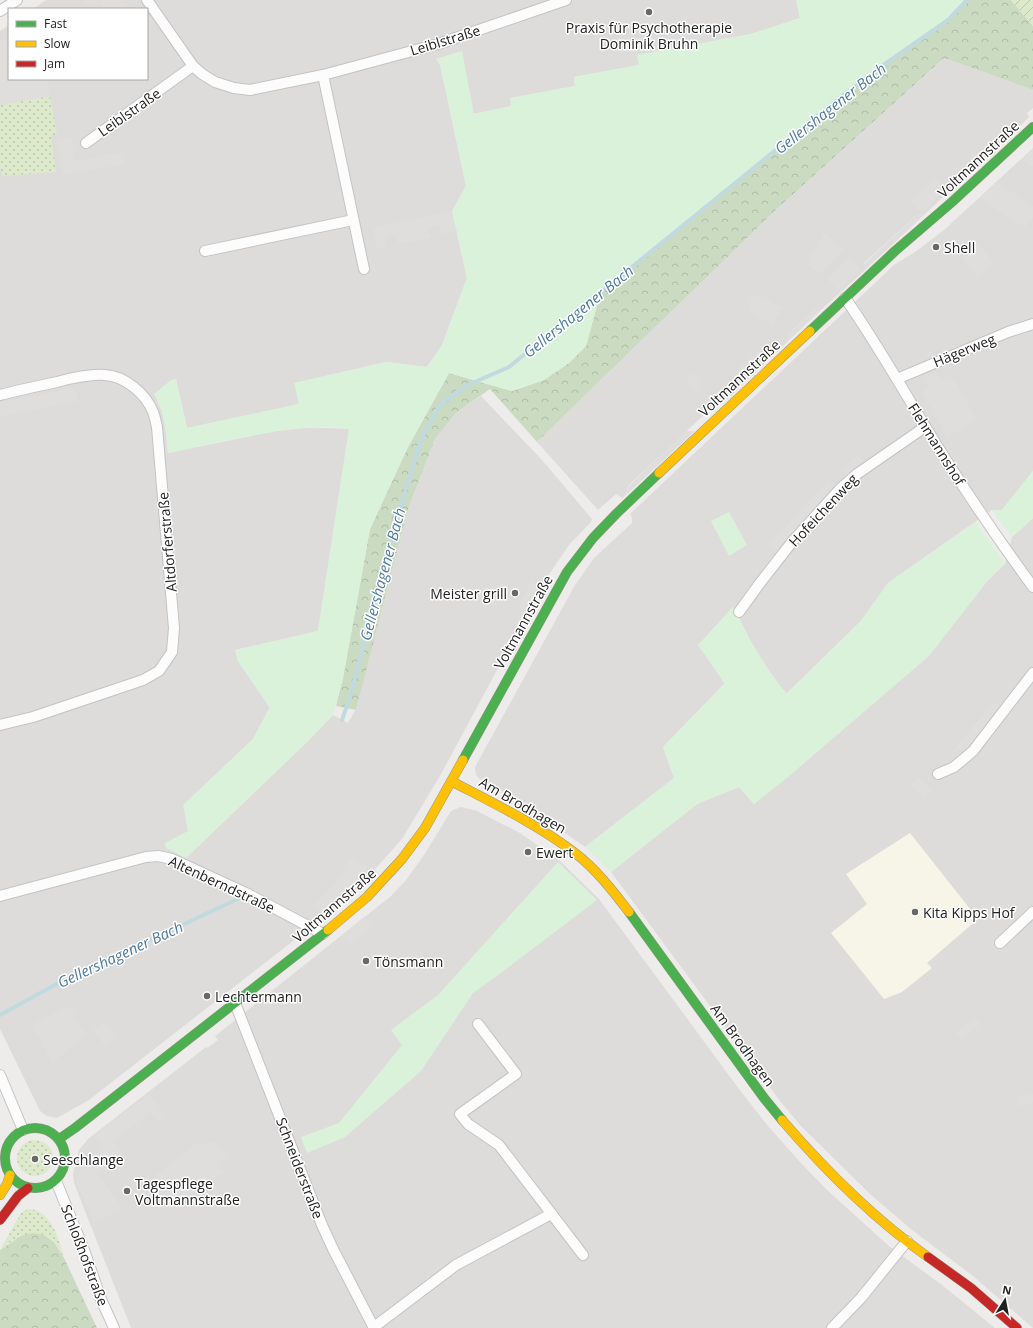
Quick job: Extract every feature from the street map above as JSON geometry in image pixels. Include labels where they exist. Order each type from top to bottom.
[{"type":"street","points":[[0,11],[17,0]]},
{"type":"street","name":"Leiblstraße","points":[[146,0],[193,66],[202,74],[215,82],[234,88],[250,90],[323,75],[438,44],[540,4],[566,0]]},
{"type":"street","name":"Leiblstraße","points":[[86,143],[193,66]]},
{"type":"street","points":[[323,75],[364,269]]},
{"type":"street","name":"Voltmannstraße","points":[[59,1139],[323,934],[364,901],[397,867],[425,828],[564,577],[593,538],[617,513],[895,251],[948,206],[1033,127]]},
{"type":"street","points":[[205,251],[353,220]]},
{"type":"street","name":"Flehmannshof","points":[[845,298],[877,345],[925,427],[990,529],[1033,587]]},
{"type":"street","name":"Hägerweg","points":[[897,379],[1000,335],[1033,324]]},
{"type":"street","name":"Altdorferstraße","points":[[0,395],[72,378],[105,375],[116,376],[126,381],[145,398],[153,412],[157,427],[174,628],[172,652],[159,671],[143,680],[33,716],[0,725]]},
{"type":"street","name":"Hofeichenweg","points":[[739,612],[792,542],[840,488],[856,474],[925,427]]},
{"type":"street","points":[[938,774],[954,767],[973,751],[1033,673]]},
{"type":"street","name":"Am Brodhagen","points":[[451,781],[534,825],[577,855],[600,878],[624,906],[764,1098],[787,1126],[842,1185],[865,1206],[907,1241],[972,1288],[1017,1328]]},
{"type":"street","name":"Altenberndstraße","points":[[0,896],[146,857],[158,856],[172,859],[248,894],[323,934]]},
{"type":"street","points":[[1000,943],[1033,912]]},
{"type":"street","name":"Schneiderstraße","points":[[236,1003],[333,1249],[374,1328]]},
{"type":"street","points":[[478,1024],[516,1074],[460,1114],[468,1124],[499,1145],[583,1255]]},
{"type":"street","points":[[0,1074],[23,1130]]},
{"type":"street","points":[[32,1128],[50,1132],[59,1139],[64,1147],[66,1159],[65,1166],[56,1181],[46,1187],[28,1188],[21,1185],[10,1175],[5,1161],[6,1149],[10,1141],[16,1135],[23,1130],[32,1128]]},
{"type":"street","points":[[0,1195],[7,1184],[10,1175]]},
{"type":"street","name":"Schloßhofstraße","points":[[56,1181],[84,1250],[101,1299],[114,1328]]},
{"type":"street","points":[[0,1220],[18,1196],[28,1188]]},
{"type":"street","points":[[374,1328],[456,1265],[551,1214]]},
{"type":"street","points":[[832,1328],[861,1298],[907,1241]]},
{"type":"shaded area","points":[[46,0],[796,0],[800,18],[751,34],[637,56],[639,65],[574,77],[575,86],[511,98],[512,106],[473,114],[462,52],[436,59],[440,64],[466,186],[452,211],[467,278],[442,345],[427,367],[386,362],[295,383],[299,404],[187,428],[176,379],[157,400],[165,424],[168,453],[275,431],[300,428],[349,429],[318,631],[235,650],[238,661],[270,707],[253,739],[184,805],[188,831],[186,858],[308,741],[333,715],[348,723],[356,709],[408,509],[435,439],[456,413],[481,396],[542,460],[592,519],[591,522],[569,545],[546,579],[440,776],[402,839],[352,895],[89,1100],[57,1118],[47,1116],[40,1111],[0,1029],[0,31],[8,26],[8,80],[148,80],[148,8],[34,8]]},
{"type":"shaded area","points":[[84,0],[123,0],[128,8],[102,8],[101,2],[87,5]]},
{"type":"shaded area","points":[[8,38],[8,80],[47,80],[50,96],[0,105],[0,40]]},
{"type":"shaded area","points":[[944,58],[1033,90],[1033,108],[1027,113],[1029,117],[1019,127],[1011,128],[983,153],[983,159],[924,215],[918,214],[864,263],[864,271],[821,310],[815,310],[787,335],[787,342],[725,401],[722,398],[628,486],[626,495],[622,498],[616,494],[598,510],[537,442],[777,209]]},
{"type":"shaded area","points":[[1019,127],[983,159],[983,153],[1011,128]]},
{"type":"shaded area","points":[[71,137],[75,161],[123,152],[125,164],[63,175],[56,140]]},
{"type":"shaded area","points":[[1033,148],[1033,471],[1002,510],[992,510],[888,583],[861,621],[786,694],[767,668],[750,640],[734,608],[699,645],[725,683],[663,747],[674,778],[585,847],[512,796],[481,780],[476,775],[475,767],[575,585],[594,558],[632,523],[630,514],[894,265],[915,252],[944,230]]},
{"type":"shaded area","points":[[1033,148],[1033,167],[1021,160]]},
{"type":"shaded area","points":[[935,178],[946,189],[922,213],[911,202]]},
{"type":"shaded area","points":[[996,182],[1033,206],[1033,217],[1025,228],[980,198]]},
{"type":"shaded area","points":[[450,211],[457,231],[443,234],[439,225],[428,228],[430,238],[398,244],[396,234],[385,237],[387,247],[377,249],[373,228]]},
{"type":"shaded area","points":[[918,214],[924,215],[864,271],[864,264]]},
{"type":"shaded area","points":[[824,232],[844,250],[821,273],[807,265]]},
{"type":"shaded area","points":[[978,244],[994,263],[978,277],[962,258]]},
{"type":"shaded area","points":[[849,257],[861,270],[839,291],[827,279]]},
{"type":"shaded area","points":[[756,296],[764,297],[782,308],[773,324],[751,313],[747,299]]},
{"type":"shaded area","points":[[815,310],[821,310],[787,342],[787,335]]},
{"type":"shaded area","points":[[759,350],[766,358],[743,380],[735,372]]},
{"type":"shaded area","points":[[936,372],[941,381],[951,375],[977,420],[947,437],[922,391],[930,386],[926,378]]},
{"type":"shaded area","points":[[692,373],[702,378],[696,389],[686,383]]},
{"type":"shaded area","points":[[75,388],[78,401],[0,417],[0,403]]},
{"type":"shaded area","points":[[686,431],[695,431],[626,495],[628,487]]},
{"type":"shaded area","points":[[858,455],[863,461],[846,475],[841,469]]},
{"type":"shaded area","points":[[828,480],[833,488],[774,552],[768,546]]},
{"type":"shaded area","points":[[1033,518],[1033,1328],[973,1276],[912,1230],[870,1194],[801,1126],[780,1101],[611,872],[697,804],[739,787],[754,804],[1005,564],[1012,537]]},
{"type":"shaded area","points":[[532,580],[542,586],[527,612],[518,607]]},
{"type":"shaded area","points":[[1009,700],[968,748],[951,753],[991,705]]},
{"type":"shaded area","points":[[918,777],[932,791],[924,799],[910,785]]},
{"type":"shaded area","points":[[461,807],[477,811],[520,833],[559,860],[599,899],[739,1089],[768,1126],[800,1162],[827,1190],[889,1246],[942,1285],[995,1328],[131,1328],[74,1183],[73,1174],[79,1150],[88,1139],[206,1047],[207,1048],[218,1040],[215,1036],[391,896],[406,880],[424,855],[451,811]]},
{"type":"shaded area","name":"Kita Kipps Hof","points":[[910,833],[978,919],[927,963],[932,968],[902,992],[884,999],[831,933],[867,904],[846,874]]},
{"type":"shaded area","points":[[349,858],[368,866],[364,875],[323,916],[314,905],[341,877]]},
{"type":"shaded area","points":[[365,916],[373,926],[349,946],[341,936]]},
{"type":"shaded area","points":[[69,1006],[86,1035],[52,1063],[32,1024]]},
{"type":"shaded area","points":[[974,1017],[980,1024],[962,1040],[956,1032]]},
{"type":"shaded area","points":[[104,1021],[117,1038],[106,1047],[93,1031]]},
{"type":"shaded area","points":[[149,1094],[167,1117],[159,1123],[150,1112],[114,1141],[123,1152],[97,1173],[123,1210],[94,1221],[76,1181],[82,1168],[105,1148],[95,1136]]},
{"type":"shaded area","points":[[1033,1094],[1033,1103],[1019,1106],[1017,1097]]},
{"type":"shaded area","points":[[212,1141],[227,1156],[217,1163],[225,1172],[175,1203],[154,1177],[197,1143],[201,1146]]},
{"type":"green space","points":[[796,0],[964,0],[947,19],[878,66],[601,291],[586,346],[569,363],[544,380],[512,391],[449,373],[408,447],[370,529],[343,678],[333,715],[308,741],[186,858],[166,848],[165,843],[188,831],[183,805],[253,739],[270,708],[238,661],[235,650],[318,631],[349,429],[322,427],[281,431],[168,453],[163,415],[154,394],[171,380],[176,379],[187,428],[299,404],[294,383],[386,362],[427,367],[442,345],[467,278],[452,211],[466,186],[440,64],[436,59],[462,51],[474,114],[511,106],[510,98],[575,86],[574,77],[639,65],[637,55],[751,34],[800,18]]},
{"type":"green space","points":[[964,0],[1011,0],[1033,26],[1033,90],[944,58],[777,209],[537,442],[490,389],[456,413],[435,439],[408,509],[356,710],[336,706],[343,678],[370,529],[408,447],[449,373],[512,391],[544,380],[569,363],[586,346],[601,291],[878,66],[947,19]]},
{"type":"green space","points":[[1011,0],[1033,0],[1033,26]]},
{"type":"green space","points":[[50,96],[57,134],[51,136],[56,172],[2,176],[0,168],[0,105]]},
{"type":"green space","points":[[1033,471],[1033,518],[1012,537],[992,510],[1002,510]]},
{"type":"green space","points":[[729,512],[747,545],[729,556],[711,521]]},
{"type":"green space","points":[[976,522],[1005,564],[989,579],[929,656],[788,777],[754,804],[739,787],[697,804],[611,872],[585,847],[674,778],[663,747],[725,684],[698,645],[733,607],[764,663],[787,694],[861,621],[888,583]]},
{"type":"green space","points":[[558,862],[597,900],[473,993],[421,1071],[345,1137],[307,1153],[301,1137],[339,1123],[402,1045],[391,1030],[438,995]]},
{"type":"green space","points":[[39,1140],[48,1145],[52,1151],[52,1165],[48,1171],[39,1176],[31,1176],[22,1171],[18,1165],[17,1154],[22,1145],[28,1141]]},
{"type":"green space","points":[[29,1209],[37,1211],[49,1220],[57,1235],[64,1258],[54,1242],[40,1234],[26,1235],[12,1241],[0,1250],[21,1213]]},
{"type":"green space","points":[[33,1233],[44,1235],[54,1242],[64,1258],[97,1328],[0,1328],[0,1250],[21,1236]]},
{"type":"waterway","name":"Gellershagener Bach","points":[[342,720],[350,697],[395,524],[422,437],[441,403],[470,384],[509,367],[842,96],[948,20],[967,0]]},
{"type":"waterway","name":"Gellershagener Bach","points":[[0,1015],[62,981],[242,897]]},
{"type":"traffic: fast","points":[[810,331],[895,251],[952,202],[1033,127]]},
{"type":"traffic: fast","points":[[463,760],[567,572],[593,538],[659,473]]},
{"type":"traffic: fast","points":[[629,912],[764,1098],[782,1120]]},
{"type":"traffic: fast","points":[[59,1139],[328,930]]},
{"type":"traffic: fast","points":[[29,1128],[41,1128],[52,1133],[60,1141],[65,1152],[65,1158],[63,1170],[52,1183],[41,1188],[29,1188],[18,1183],[10,1175],[5,1164],[5,1152],[10,1141],[18,1133],[29,1128]]},
{"type":"traffic: slow","points":[[659,473],[810,331]]},
{"type":"traffic: slow","points":[[328,930],[367,897],[402,859],[425,828],[463,760]]},
{"type":"traffic: slow","points":[[451,781],[530,823],[575,853],[597,873],[629,912]]},
{"type":"traffic: slow","points":[[782,1120],[850,1193],[888,1226],[928,1257]]},
{"type":"traffic: slow","points":[[0,1195],[7,1184],[10,1175]]},
{"type":"traffic: jam","points":[[0,1220],[18,1196],[28,1188]]},
{"type":"traffic: jam","points":[[928,1257],[971,1288],[1017,1328]]},
{"type":"place","name":"Praxis für Psychotherapie Dominik Bruhn","points":[[649,12]]},
{"type":"place","name":"Shell","points":[[936,247]]},
{"type":"place","name":"Meister grill","points":[[515,593]]},
{"type":"place","name":"Ewert","points":[[528,852]]},
{"type":"place","name":"Kita Kipps Hof","points":[[915,912]]},
{"type":"place","name":"Tönsmann","points":[[366,961]]},
{"type":"place","name":"Lechtermann","points":[[207,996]]},
{"type":"place","name":"Seeschlange","points":[[35,1159]]},
{"type":"place","name":"Tagespflege Voltmannstraße","points":[[127,1191]]}]
